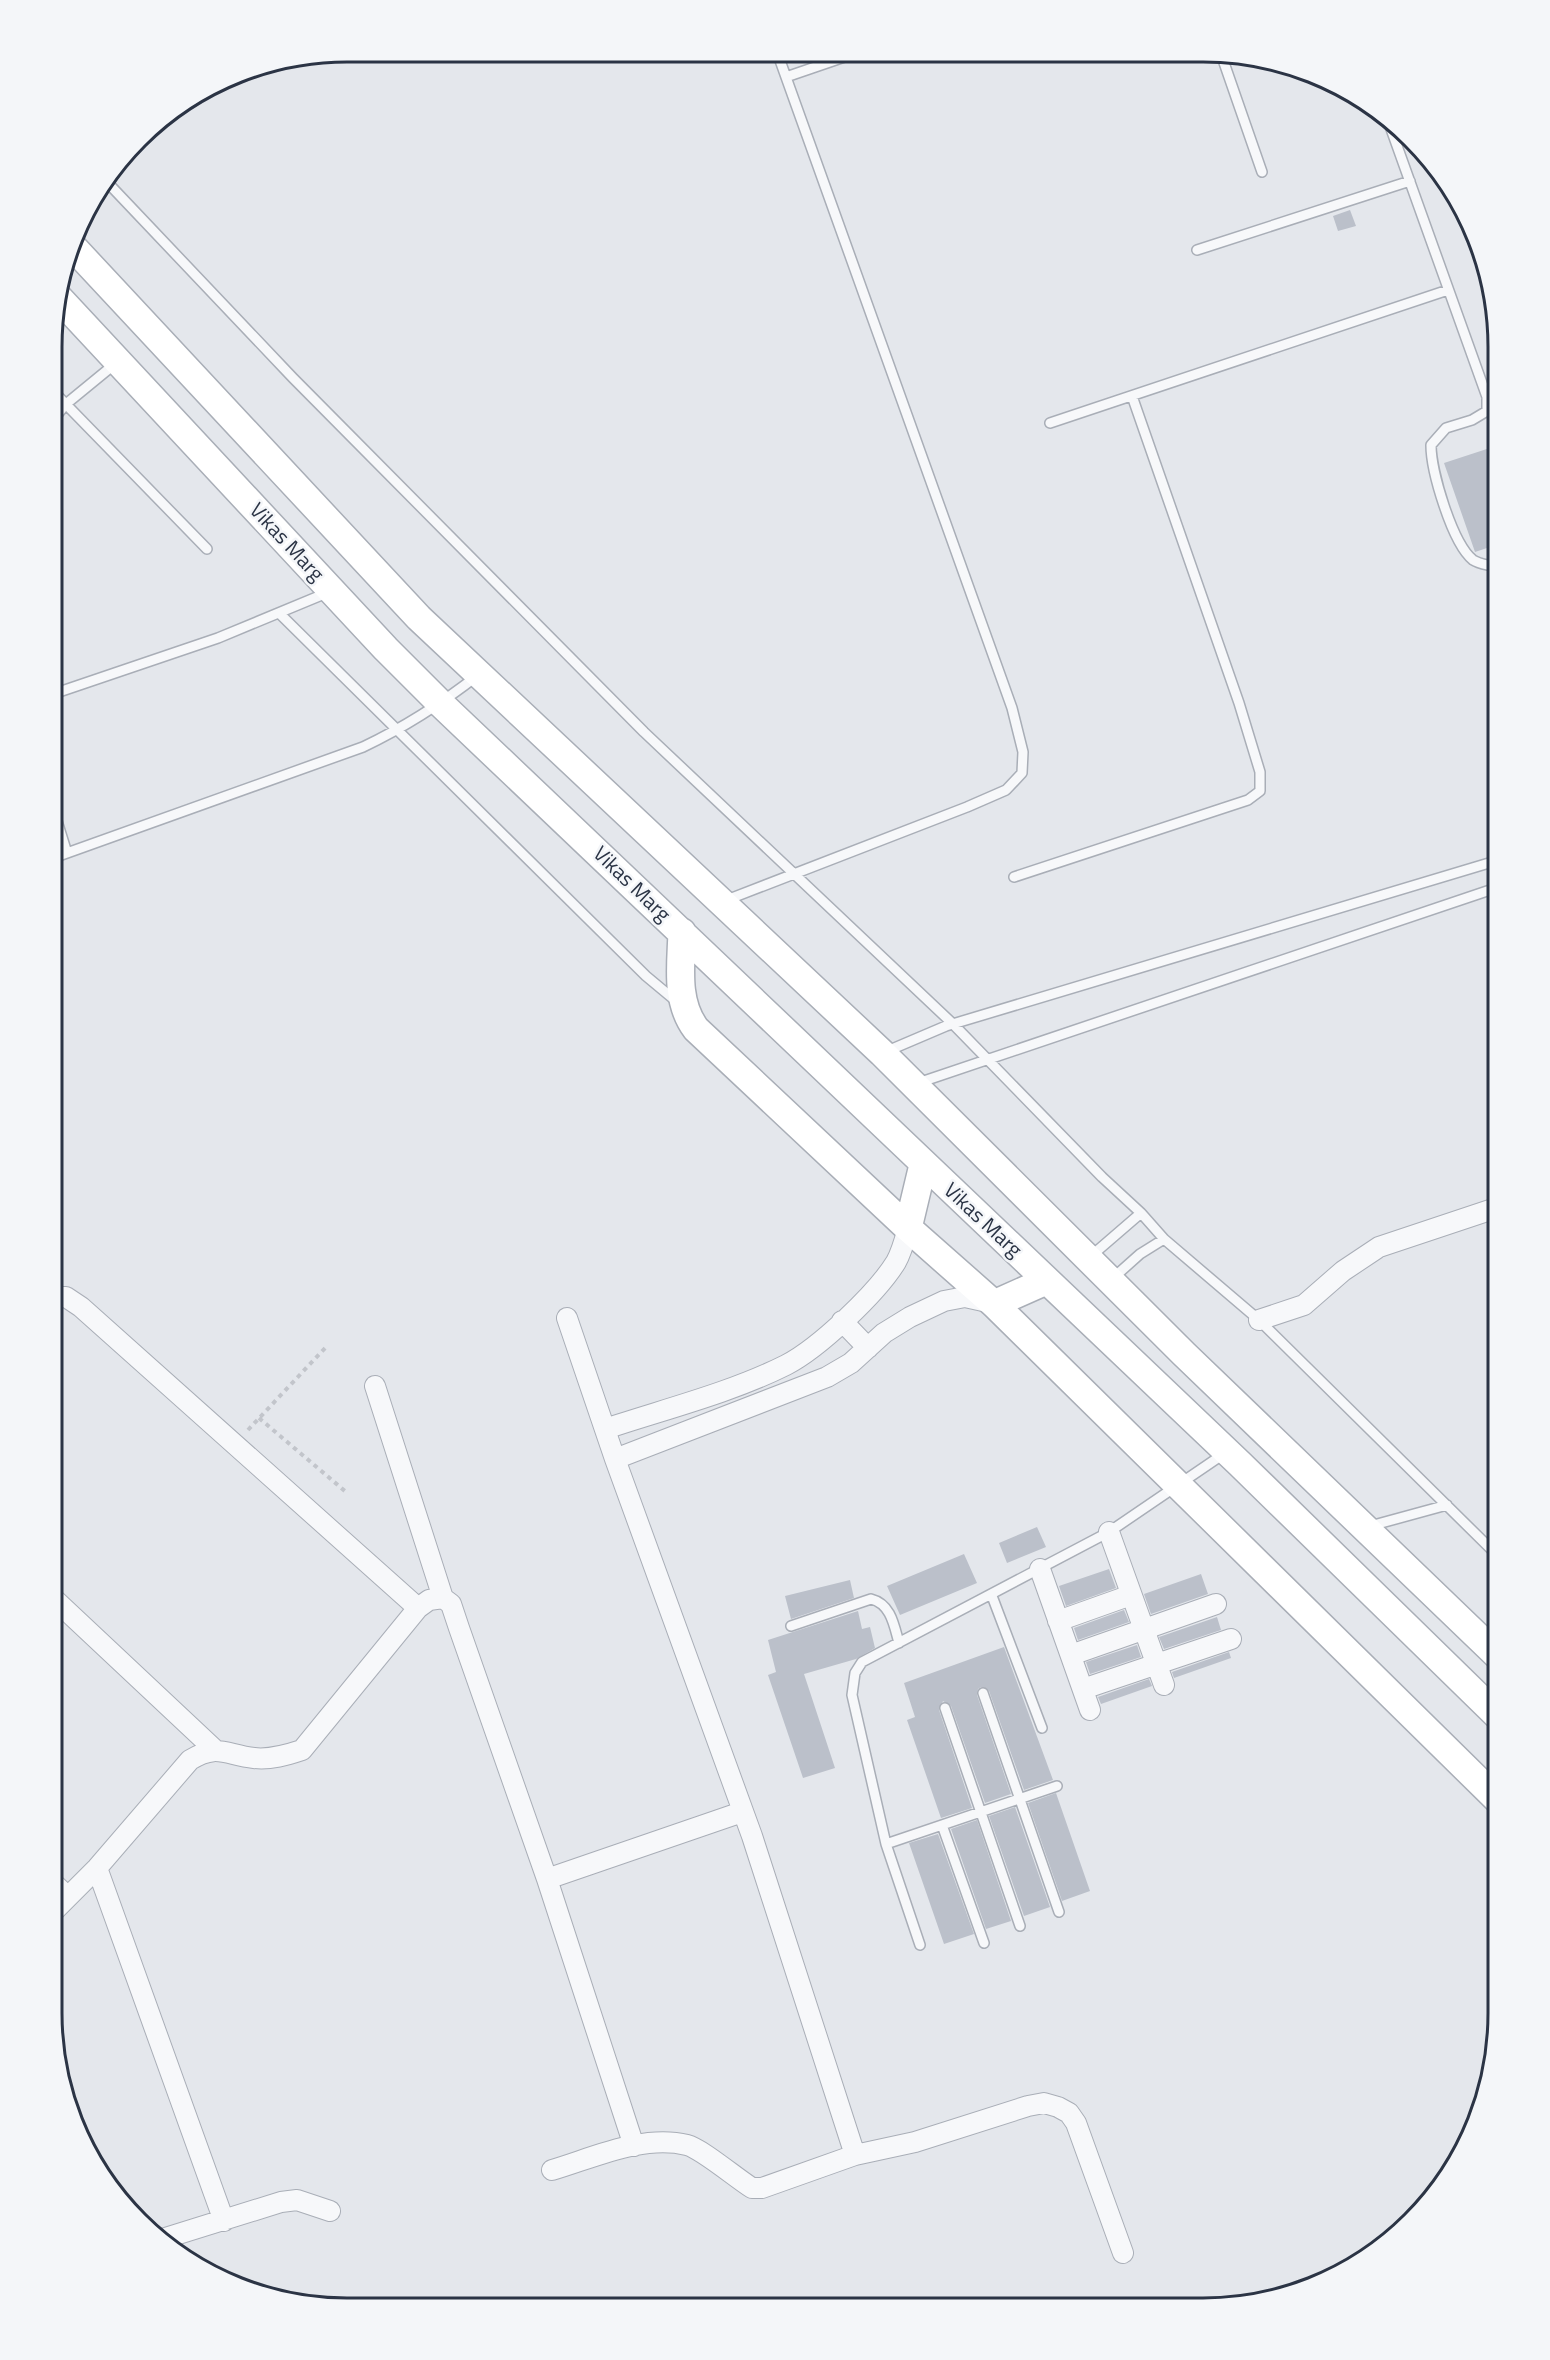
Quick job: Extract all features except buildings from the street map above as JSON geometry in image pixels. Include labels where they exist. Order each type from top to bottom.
[{"type":"main road","points":[[78,252],[419,618],[882,1053],[1110,1280],[1488,1646]]},
{"type":"main road","name":"Vikas Marg","points":[[65,304],[332,591],[441,704],[1227,1452],[1488,1706]]},
{"type":"main road","points":[[682,932],[681,988],[685,1015],[696,1029],[908,1228],[994,1304],[1488,1790]]},
{"type":"main road","points":[[908,1228],[923,1165]]},
{"type":"main road","points":[[994,1304],[1046,1281]]},
{"type":"street","points":[[1259,1320],[1304,1305],[1343,1271],[1379,1247],[1488,1211]]},
{"type":"street","points":[[605,1429],[724,1389],[786,1365],[809,1350],[859,1307],[896,1263],[908,1228]]},
{"type":"street","points":[[62,1297],[66,1297],[81,1307],[417,1608]]},
{"type":"street","points":[[615,1459],[827,1377],[851,1363],[910,1317],[944,1301],[965,1297],[994,1304]]},
{"type":"street","points":[[567,1318],[615,1459],[742,1812],[855,2155]]},
{"type":"street","points":[[842,1321],[868,1348]]},
{"type":"street","points":[[375,1386],[443,1598],[451,1604],[547,1879],[634,2146]]},
{"type":"street","points":[[1109,1532],[1164,1685]]},
{"type":"street","points":[[1040,1569],[1090,1710]]},
{"type":"street","points":[[1058,1621],[1131,1595]]},
{"type":"street","points":[[62,1606],[214,1749],[256,1759],[279,1757],[302,1750],[417,1608],[429,1600],[443,1598]]},
{"type":"street","points":[[1071,1655],[1216,1604]]},
{"type":"street","points":[[1083,1689],[1231,1639]]},
{"type":"street","points":[[62,1903],[97,1868],[190,1760],[214,1749]]},
{"type":"street","points":[[547,1879],[742,1812]]},
{"type":"street","points":[[97,1868],[224,2221]]},
{"type":"street","points":[[62,1891],[68,1897]]},
{"type":"street","points":[[552,2170],[634,2146],[656,2142],[688,2145],[752,2188],[776,2184],[855,2155],[915,2142],[1044,2103],[1069,2113],[1076,2123],[1123,2253]]},
{"type":"street","points":[[169,2237],[281,2202],[297,2200],[330,2211]]},
{"type":"lane","points":[[722,902],[1006,790],[1022,773],[1023,752],[1012,708],[781,62]]},
{"type":"lane","points":[[786,77],[830,62]]},
{"type":"lane","points":[[1224,62],[1262,172]]},
{"type":"lane","points":[[1393,134],[1487,397],[1487,411],[1472,420],[1446,428],[1431,445],[1431,461],[1459,542],[1474,561],[1488,565]]},
{"type":"lane","points":[[1197,250],[1410,181]]},
{"type":"lane","points":[[111,186],[293,378],[644,732],[953,1024],[1164,1239],[1259,1320],[1488,1547]]},
{"type":"lane","points":[[1050,423],[1448,290]]},
{"type":"lane","points":[[62,409],[118,361]]},
{"type":"lane","points":[[1014,877],[1248,800],[1260,791],[1260,772],[1239,703],[1132,396]]},
{"type":"lane","points":[[62,400],[207,549]]},
{"type":"lane","points":[[62,691],[218,638],[332,591]]},
{"type":"lane","points":[[279,613],[646,976],[684,1008]]},
{"type":"lane","points":[[62,855],[352,751],[397,731],[441,704],[479,674]]},
{"type":"lane","points":[[62,835],[68,853]]},
{"type":"lane","points":[[882,1053],[953,1024],[1488,863]]},
{"type":"lane","points":[[914,1084],[1488,891]]},
{"type":"lane","points":[[1089,1259],[1141,1213]]},
{"type":"lane","points":[[1110,1280],[1140,1254],[1164,1239]]},
{"type":"lane","points":[[920,1946],[886,1844],[852,1695],[855,1673],[862,1662],[993,1596],[1109,1532],[1227,1452]]},
{"type":"lane","points":[[1365,1528],[1447,1505]]},
{"type":"lane","points":[[993,1596],[1042,1728]]},
{"type":"lane","points":[[791,1626],[871,1599],[881,1602],[889,1613],[899,1643]]},
{"type":"lane","points":[[983,1693],[1059,1912]]},
{"type":"lane","points":[[945,1708],[1020,1926]]},
{"type":"lane","points":[[886,1844],[1057,1786]]},
{"type":"lane","points":[[942,1825],[984,1943]]},
{"type":"path","points":[[235,1444],[326,1347]]},
{"type":"path","points":[[259,1418],[346,1492]]}]
